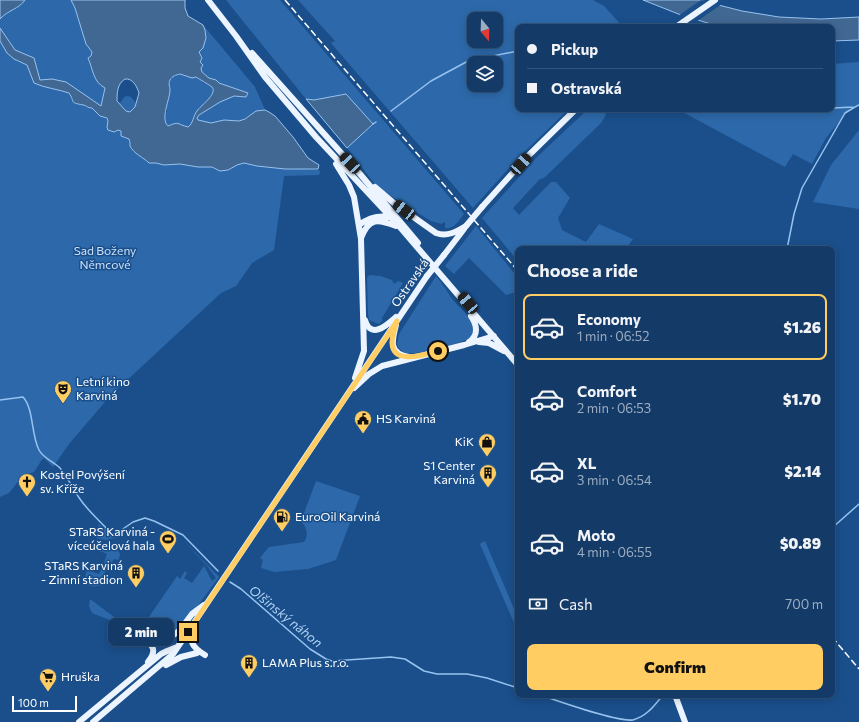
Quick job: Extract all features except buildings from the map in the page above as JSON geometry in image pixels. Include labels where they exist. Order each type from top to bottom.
[{"type":"main road","points":[[208,0],[236,36],[261,72],[316,137],[389,216],[399,224],[489,327],[494,336]]},
{"type":"main road","points":[[680,24],[716,0]]},
{"type":"main road","points":[[236,36],[360,174],[399,224],[515,361]]},
{"type":"main road","name":"Ostravská","points":[[151,674],[172,656],[427,276],[482,207],[527,157],[573,112]]},
{"type":"main road","points":[[316,137],[349,184],[354,197],[359,225],[361,239],[364,317],[363,355],[352,387]]},
{"type":"main road","points":[[360,174],[388,198],[436,233],[442,235],[449,234],[466,226]]},
{"type":"main road","points":[[359,225],[371,218],[389,216]]},
{"type":"main road","points":[[361,239],[366,227],[374,221],[382,220],[399,224]]},
{"type":"main road","points":[[462,300],[474,321],[476,329],[476,333],[472,340],[464,345]]},
{"type":"main road","points":[[364,317],[368,326],[379,330],[403,311]]},
{"type":"main road","points":[[397,321],[392,339],[393,346],[399,354],[412,358]]},
{"type":"main road","points":[[347,394],[369,374],[380,367],[494,336]]},
{"type":"main road","points":[[472,343],[486,342],[508,353]]},
{"type":"main road","points":[[144,668],[152,657],[153,650],[151,644],[141,638],[171,637],[180,630],[192,614],[208,602]]},
{"type":"main road","points":[[194,623],[191,637],[192,645],[205,655]]},
{"type":"main road","points":[[79,722],[164,652],[177,648]]},
{"type":"main road","points":[[95,720],[151,674],[177,658],[197,653]]},
{"type":"main road","points":[[676,698],[685,722]]},
{"type":"green space","name":"Sad Boženy Němcové","points":[[25,0],[71,0],[75,8],[86,44],[92,52],[88,58],[96,79],[105,88],[100,116],[108,120],[108,130],[114,132],[118,130],[121,131],[121,136],[129,139],[130,146],[136,153],[150,163],[164,165],[180,164],[198,167],[212,167],[217,170],[228,170],[244,163],[257,166],[319,170],[320,172],[319,175],[284,176],[274,250],[252,263],[236,286],[221,293],[110,396],[69,444],[53,467],[44,458],[34,472],[20,476],[20,479],[9,493],[0,497],[0,19],[20,6]]},
{"type":"green space","points":[[226,0],[280,0],[464,214],[456,224],[451,228],[445,228],[445,222],[441,224],[431,221],[388,194],[392,192],[387,194],[377,187],[347,148],[373,124],[346,94],[314,100],[306,99]]},
{"type":"green space","points":[[298,0],[593,0],[604,6],[620,24],[515,24],[515,112],[566,112],[520,156],[473,208],[331,43],[335,41]]},
{"type":"green space","points":[[204,26],[255,87],[265,110],[239,121],[224,120],[211,123],[198,120],[197,118],[199,115],[220,102],[233,96],[246,97],[248,93],[219,83],[216,80],[209,78],[202,71],[200,62],[202,58],[199,52],[206,35]]},
{"type":"green space","points":[[859,62],[859,105],[851,107],[826,138],[812,164],[793,154],[785,167],[683,112],[835,112],[835,64]]},
{"type":"green space","points":[[180,74],[196,77],[213,88],[213,92],[208,101],[196,112],[189,127],[178,124],[168,126],[165,123],[164,118],[167,111],[166,103],[170,90],[169,83],[172,77]]},
{"type":"green space","points":[[127,96],[131,97],[136,103],[135,107],[131,111],[126,111],[118,103]]},
{"type":"green space","points":[[585,112],[606,112],[606,115],[601,123],[544,178],[540,179],[513,208],[519,215],[551,182],[556,182],[570,198],[558,218],[562,230],[586,242],[599,224],[633,239],[628,246],[515,246],[515,257],[482,218],[537,157]]},
{"type":"green space","points":[[859,130],[859,209],[813,202],[831,165]]},
{"type":"green space","points":[[476,226],[515,274],[515,292],[506,295],[469,258],[454,274],[445,266]]},
{"type":"green space","points":[[370,275],[380,276],[392,280],[394,284],[398,281],[403,283],[379,324],[369,320],[367,277]]},
{"type":"green space","points":[[436,276],[452,299],[471,320],[473,329],[471,337],[467,340],[439,348],[418,353],[405,353],[398,347],[397,344],[399,334]]},
{"type":"green space","points":[[316,481],[360,496],[336,560],[308,569],[274,572],[261,568],[263,560],[260,558],[269,547],[304,542],[307,531],[301,521]]},
{"type":"green space","points":[[99,524],[101,526],[100,531],[103,531],[105,527],[109,535],[118,537],[106,540],[96,538]]},
{"type":"green space","points":[[180,537],[219,577],[175,634],[157,637],[147,635],[92,613],[89,606],[90,599],[118,620],[117,622],[140,630],[177,576],[180,579],[185,571],[187,573],[184,578],[192,583],[204,566],[212,581],[216,578]]},
{"type":"green space","points":[[485,541],[515,611],[515,624],[514,623],[480,544]]},
{"type":"green space","points":[[97,543],[114,548],[120,556],[118,560],[114,559],[99,581],[101,585],[94,586],[87,584],[84,581],[87,570],[99,574],[107,554],[93,548],[93,544]]},
{"type":"shaded area","points":[[0,0],[25,0],[20,6],[0,19]]},
{"type":"shaded area","points":[[71,0],[185,0],[185,8],[188,16],[203,25],[205,30],[206,38],[203,48],[199,52],[202,58],[200,62],[203,65],[201,68],[202,72],[209,78],[216,80],[219,83],[248,93],[246,97],[234,96],[220,102],[199,115],[197,118],[198,120],[211,123],[224,120],[239,121],[245,119],[256,111],[265,110],[275,116],[308,158],[319,165],[318,169],[285,169],[244,163],[228,170],[220,171],[212,167],[149,163],[134,151],[130,146],[129,139],[121,136],[121,131],[118,130],[114,132],[108,130],[107,118],[100,116],[92,108],[74,103],[69,93],[34,83],[27,65],[14,59],[7,53],[0,41],[0,28],[15,50],[34,58],[40,80],[52,79],[66,82],[101,106],[105,88],[98,82],[94,75],[88,58],[91,56],[92,52],[86,44],[75,8]],"holes":[[[180,74],[192,78],[196,77],[212,87],[213,90],[211,96],[197,111],[188,127],[176,123],[168,126],[165,119],[170,94],[169,81],[176,75]],[[125,79],[132,81],[139,93],[135,107],[130,112],[126,111],[117,101],[117,92],[120,83]]]},
{"type":"shaded area","points":[[643,0],[699,0],[742,11],[779,17],[821,19],[859,17],[859,40],[835,41],[835,24],[711,24],[681,15]]},
{"type":"shaded area","points":[[346,94],[373,124],[347,148],[306,99],[314,100]]},
{"type":"pier","points":[[701,0],[722,4],[696,22],[678,16]]},
{"type":"waterway","points":[[391,111],[431,81],[468,61],[515,52]]},
{"type":"waterway","points":[[835,108],[855,107],[859,105]]},
{"type":"waterway","points":[[788,246],[794,214],[802,188],[845,113],[855,107]]},
{"type":"waterway","name":"Olšinský náhon","points":[[0,400],[23,397],[29,408],[36,444],[39,450],[46,458],[60,468],[83,503],[109,531],[113,534],[117,533],[133,522],[145,518],[154,521],[183,535],[218,571]]},
{"type":"waterway","points":[[835,525],[859,504]]},
{"type":"waterway","name":"Olšinský náhon","points":[[230,582],[241,589],[310,649],[326,659],[332,661],[391,657],[405,659],[424,671],[437,674],[467,674],[487,678],[515,687]]},
{"type":"waterway","name":"Olšinský náhon","points":[[549,698],[601,715],[625,720],[633,720],[642,716],[653,707],[660,698]]},
{"type":"railway","points":[[285,0],[515,268]]},
{"type":"railway","points":[[835,641],[859,669]]},
{"type":"place","name":"Letní kino Karviná","points":[[63,404]]},
{"type":"place","name":"HS Karviná","points":[[363,434]]},
{"type":"place","name":"KiK","points":[[487,457]]},
{"type":"place","name":"S1 Center Karviná","points":[[488,488]]},
{"type":"place","name":"Kostel Povýšení sv. Kříže","points":[[27,497]]},
{"type":"place","name":"EuroOil Karviná","points":[[282,532]]},
{"type":"place","name":"STaRS Karviná - víceúčelová hala","points":[[168,554]]},
{"type":"place","name":"STaRS Karviná - Zimní stadion","points":[[136,588]]},
{"type":"place","name":"LAMA Plus s.r.o.","points":[[249,678]]},
{"type":"place","name":"Hruška","points":[[48,692]]},
{"type":"route","points":[[188,632],[397,321],[392,339],[392,344],[396,352],[405,357],[412,358],[438,351]]}]
